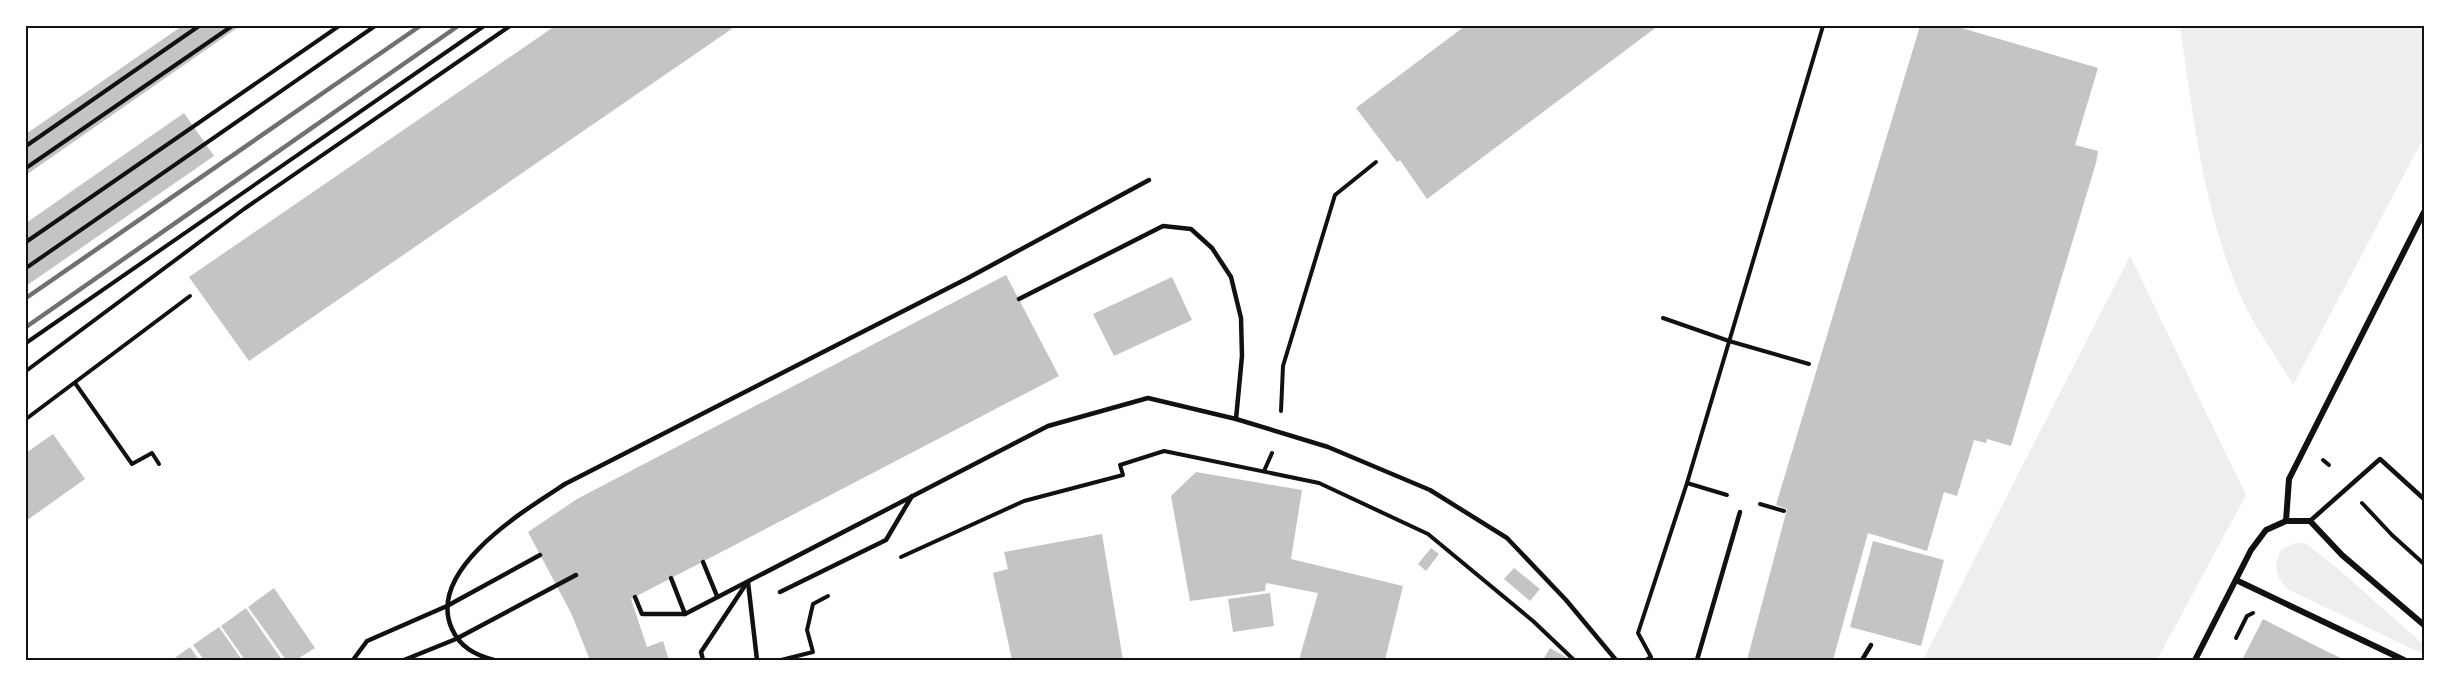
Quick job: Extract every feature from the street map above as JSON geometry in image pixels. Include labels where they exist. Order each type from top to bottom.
[{"type":"street","points":[[2286,521],[2289,479],[2424,212]]},
{"type":"street","points":[[2195,660],[2251,549],[2266,530],[2286,521],[2310,521],[2342,555],[2424,625]]},
{"type":"street","points":[[2236,580],[2403,660]]},
{"type":"lane","points":[[494,660],[477,656],[456,639],[448,622],[447,606],[455,578],[480,546],[517,516],[565,484],[968,278],[1149,180]]},
{"type":"lane","points":[[1019,299],[1162,226],[1191,229],[1212,248],[1231,277],[1241,318],[1242,356],[1236,419]]},
{"type":"lane","points":[[635,597],[642,614],[685,614],[1048,426],[1148,398],[1236,419],[1328,447],[1430,490],[1507,538],[1566,600],[1616,660]]},
{"type":"lane","points":[[2310,521],[2380,459],[2424,498]]},
{"type":"lane","points":[[780,592],[886,540],[912,496]]},
{"type":"lane","points":[[1697,660],[1740,512]]},
{"type":"lane","points":[[353,660],[367,641],[447,606],[540,555]]},
{"type":"lane","points":[[703,562],[717,596]]},
{"type":"lane","points":[[404,660],[456,639],[576,575]]},
{"type":"lane","points":[[671,578],[685,614]]},
{"type":"lane","points":[[703,660],[701,652],[748,582]]},
{"type":"lane","points":[[748,582],[757,660]]},
{"type":"lane","points":[[1862,660],[1871,645]]},
{"type":"path","points":[[26,146],[199,26]]},
{"type":"path","points":[[26,168],[232,26]]},
{"type":"path","points":[[26,242],[339,26]]},
{"type":"path","points":[[26,268],[375,26]]},
{"type":"path","points":[[26,343],[484,26]]},
{"type":"path","points":[[26,371],[244,209],[510,26]]},
{"type":"path","points":[[1646,660],[1651,657],[1638,633],[1687,483],[1823,26]]},
{"type":"path","points":[[1264,471],[1280,432],[1283,366],[1335,195],[1376,162]]},
{"type":"path","points":[[26,419],[190,296]]},
{"type":"path","points":[[1663,318],[1729,341],[1809,364]]},
{"type":"path","points":[[75,383],[132,464],[152,453],[159,464]]},
{"type":"path","points":[[895,560],[1024,501],[1123,475],[1120,465],[1164,451],[1319,483],[1428,534],[1533,621],[1574,660]]},
{"type":"path","points":[[2357,498],[2392,536],[2424,564]]},
{"type":"path","points":[[781,660],[801,658],[813,652],[807,630],[813,604],[831,594]]},
{"type":"path","points":[[2236,638],[2247,616]]},
{"type":"shaded area","points":[[2180,26],[2424,26],[2424,137],[2293,385],[2250,314],[2226,258],[2201,160]]},
{"type":"shaded area","points":[[2130,256],[2246,495],[2157,660],[1923,660]]},
{"type":"shaded area","points":[[2295,543],[2305,543],[2336,567],[2424,645],[2423,654],[2289,590],[2278,576],[2276,567],[2281,550]]},
{"type":"building","points":[[182,26],[240,26],[26,175],[26,134]]},
{"type":"building","points":[[555,26],[736,26],[249,361],[189,277]]},
{"type":"building","points":[[1465,26],[1658,26],[1427,199],[1400,160],[1397,162],[1356,108]]},
{"type":"building","points":[[1920,26],[1955,26],[2098,68],[2075,145],[2098,151],[2096,163],[2011,446],[1987,439],[1986,443],[1974,440],[1957,496],[1944,492],[1927,551],[1868,533],[1833,660],[1747,660],[1787,509],[1776,505]]},
{"type":"building","points":[[184,113],[214,156],[26,286],[26,223]]},
{"type":"building","points":[[1006,275],[1059,376],[631,599],[647,647],[663,641],[669,660],[590,660],[571,613],[528,532],[577,499]]},
{"type":"building","points":[[1172,277],[1192,320],[1114,356],[1093,314]]},
{"type":"building","points":[[53,434],[85,479],[26,521],[26,453]]},
{"type":"building","points":[[1196,472],[1302,490],[1291,559],[1403,586],[1385,660],[1299,660],[1318,593],[1266,583],[1265,591],[1190,601],[1171,496]]},
{"type":"building","points":[[1102,534],[1123,660],[1012,660],[993,573],[1008,569],[1004,552]]},
{"type":"building","points":[[1873,541],[1944,560],[1921,646],[1850,627]]},
{"type":"building","points":[[1431,548],[1439,554],[1426,571],[1418,564]]},
{"type":"building","points":[[1514,568],[1540,589],[1530,601],[1504,579]]},
{"type":"building","points":[[274,588],[315,648],[296,660],[286,660],[248,607]]},
{"type":"building","points":[[1270,593],[1274,626],[1233,632],[1228,599]]},
{"type":"building","points":[[246,608],[282,660],[245,660],[221,626]]},
{"type":"building","points":[[2263,619],[2328,652],[2345,660],[2242,660]]},
{"type":"building","points":[[219,627],[242,660],[204,660],[193,645]]},
{"type":"building","points":[[190,647],[199,660],[172,660]]},
{"type":"building","points":[[1550,648],[1571,660],[1543,660]]},
{"type":"railway","points":[[26,298],[420,26]]},
{"type":"railway","points":[[26,327],[458,26]]}]
